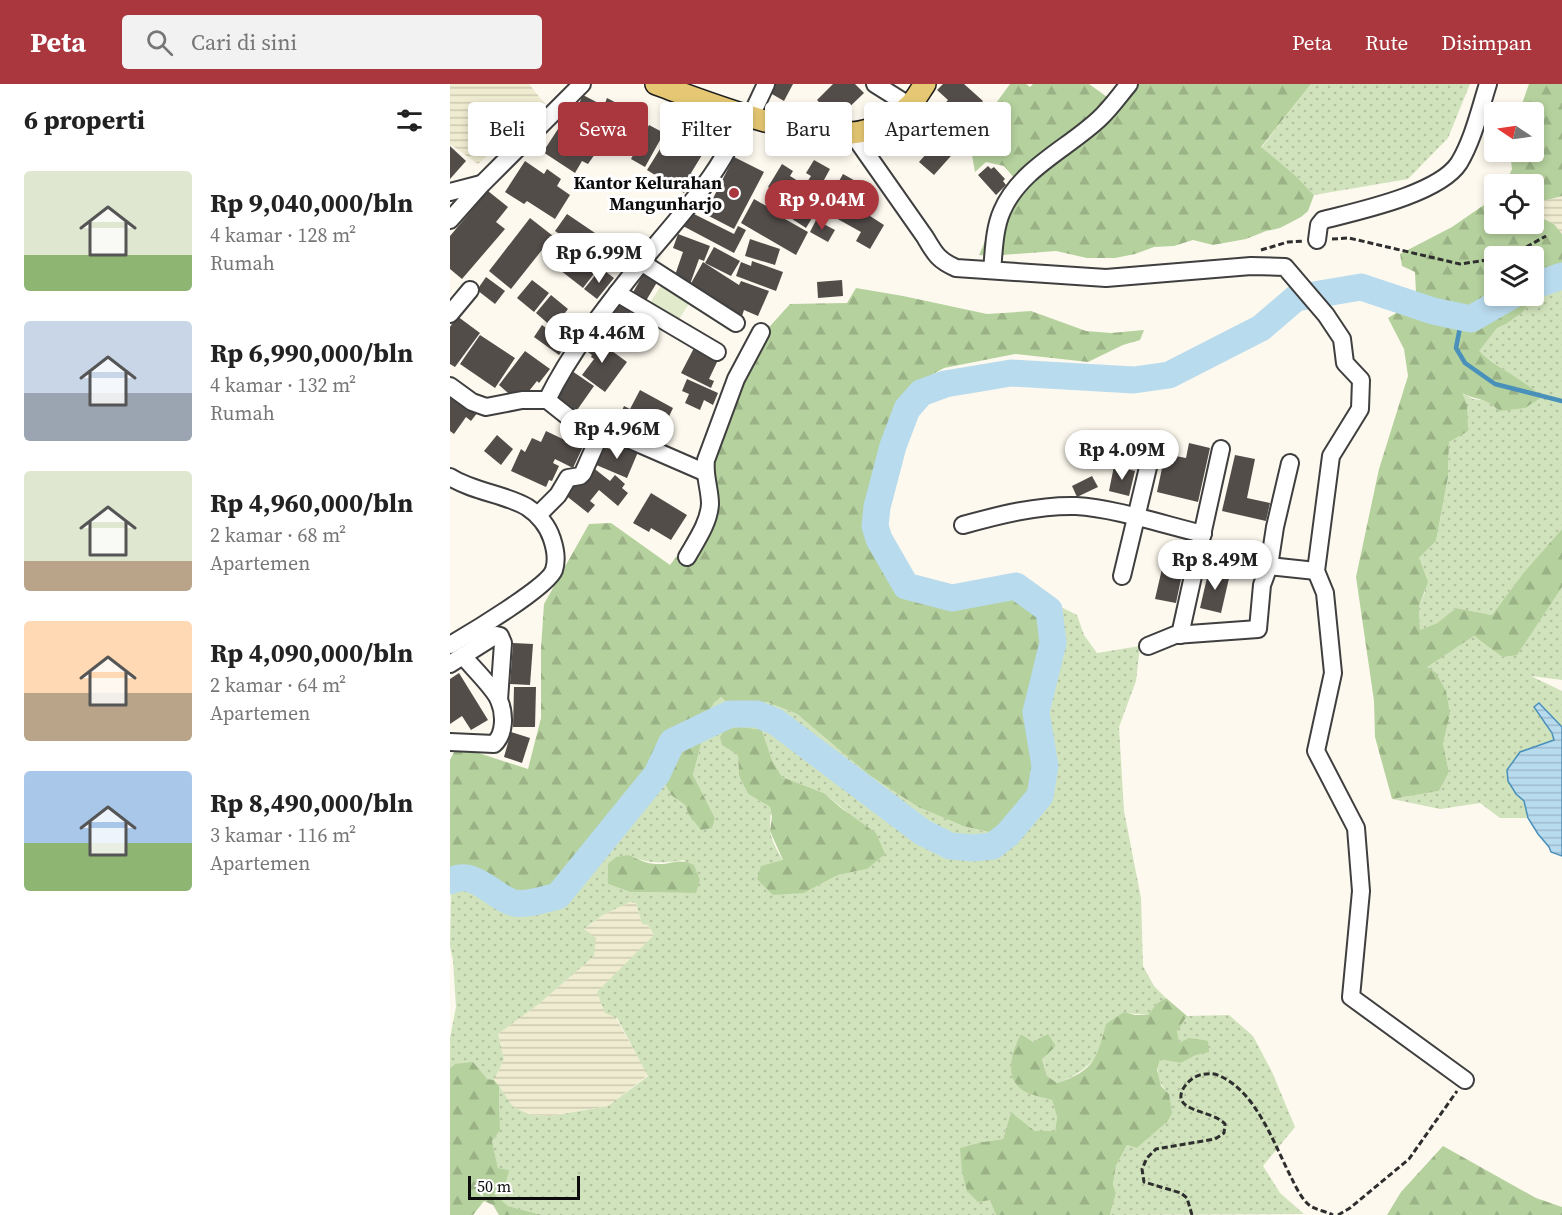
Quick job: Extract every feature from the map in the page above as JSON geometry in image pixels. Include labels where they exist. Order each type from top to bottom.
[{"type":"main road","points":[[656,84],[708,102]]},
{"type":"main road","points":[[913,102],[925,84]]},
{"type":"main road","points":[[852,133],[864,129]]},
{"type":"street","points":[[450,220],[482,184],[582,84]]},
{"type":"street","points":[[753,103],[766,84]]},
{"type":"street","points":[[875,84],[904,102]]},
{"type":"street","points":[[992,270],[996,231],[1001,212],[1009,199],[1029,174],[1098,120],[1129,84]]},
{"type":"street","points":[[1317,240],[1319,225],[1323,220],[1377,206],[1416,192],[1439,180],[1458,165],[1468,144],[1488,84]]},
{"type":"street","points":[[852,133],[941,261],[956,268],[1106,278],[1251,266],[1285,267],[1326,315],[1342,339],[1345,363],[1361,380],[1360,409],[1331,456],[1316,571],[1325,593],[1333,674],[1316,751],[1356,828],[1361,891],[1351,997],[1465,1080]]},
{"type":"street","points":[[547,400],[584,339],[617,293],[702,189],[723,156]]},
{"type":"street","points":[[450,192],[482,184]]},
{"type":"street","points":[[641,262],[736,323]]},
{"type":"street","points":[[450,314],[470,290]]},
{"type":"street","points":[[617,293],[717,352]]},
{"type":"street","points":[[687,557],[704,526],[710,505],[704,472],[706,460],[736,379],[761,332]]},
{"type":"street","points":[[450,386],[472,402],[486,407],[522,400],[547,400],[576,423],[602,430],[704,472]]},
{"type":"street","points":[[537,515],[558,495],[568,478],[580,477],[602,430]]},
{"type":"street","points":[[1180,635],[1221,449]]},
{"type":"street","points":[[1122,576],[1151,455]]},
{"type":"street","points":[[1148,646],[1180,635],[1258,629],[1262,585],[1269,566],[1275,527],[1290,464]]},
{"type":"street","points":[[450,477],[460,483],[525,506],[537,515],[550,534],[555,548],[554,571],[546,581],[489,622],[454,655]]},
{"type":"street","points":[[963,525],[1004,514],[1076,507],[1203,534]]},
{"type":"street","points":[[1198,553],[1269,566],[1316,571]]},
{"type":"street","points":[[450,742],[494,744],[504,726],[499,700],[503,644],[500,636],[496,635],[454,655]]},
{"type":"street","points":[[454,655],[499,700]]},
{"type":"path","points":[[1528,246],[1546,236]]},
{"type":"path","points":[[1251,266],[1258,251],[1288,242],[1349,238],[1460,264],[1484,260]]},
{"type":"path","points":[[1192,1215],[1187,1198],[1181,1193],[1144,1182],[1141,1176],[1147,1158],[1156,1149],[1215,1139],[1224,1133],[1225,1124],[1220,1118],[1187,1107],[1181,1102],[1180,1095],[1193,1078],[1209,1073],[1219,1075],[1243,1091],[1258,1113],[1299,1192],[1311,1206],[1336,1215],[1350,1208],[1409,1159],[1465,1080]]},
{"type":"shaded area","points":[[450,84],[529,84],[543,102],[468,102],[468,156],[487,156],[478,164],[450,144]]},
{"type":"shaded area","points":[[1562,196],[1562,234],[1554,224],[1544,219],[1544,201]]},
{"type":"shaded area","points":[[630,902],[636,903],[642,924],[648,925],[654,936],[616,1018],[648,1075],[608,1106],[551,1116],[531,1115],[513,1107],[494,1080],[504,1059],[498,1034],[540,1003],[594,956],[583,930],[603,915]]},
{"type":"green space","points":[[1010,84],[1026,84],[1030,87],[1033,84],[1089,84],[1117,104],[1135,84],[1311,84],[1261,147],[1296,176],[1314,195],[1308,211],[1280,228],[1246,239],[1213,245],[1193,240],[1174,246],[1154,247],[1115,258],[1087,258],[1056,251],[979,255],[986,239],[1005,217],[1015,179],[1004,166],[986,162],[975,172],[972,156],[1011,156],[1011,102],[997,102]]},
{"type":"green space","points":[[1311,84],[1470,84],[1448,138],[1408,179],[1314,195],[1296,176],[1261,148]]},
{"type":"green space","points":[[1529,84],[1562,84],[1562,196],[1544,201],[1544,174],[1510,174],[1511,162],[1544,162],[1544,102],[1523,102]]},
{"type":"green space","points":[[1484,205],[1484,234],[1544,234],[1544,219],[1554,224],[1562,234],[1562,285],[1557,284],[1544,296],[1544,246],[1484,246],[1484,306],[1527,306],[1522,313],[1497,328],[1479,351],[1542,397],[1525,408],[1499,411],[1486,401],[1462,393],[1467,404],[1468,431],[1449,442],[1448,477],[1436,541],[1419,558],[1428,582],[1419,606],[1420,630],[1437,623],[1456,608],[1492,615],[1524,572],[1562,529],[1562,587],[1517,655],[1502,657],[1474,636],[1427,667],[1436,673],[1446,691],[1450,714],[1443,744],[1449,772],[1439,791],[1392,799],[1375,737],[1374,701],[1356,577],[1379,469],[1408,376],[1404,349],[1388,318],[1401,310],[1417,317],[1415,272],[1402,266],[1400,254],[1452,227]]},
{"type":"green space","points":[[662,284],[690,302],[678,321],[650,303]]},
{"type":"green space","points":[[1557,284],[1562,285],[1562,529],[1524,572],[1492,615],[1456,608],[1437,623],[1420,630],[1419,606],[1425,592],[1419,558],[1436,541],[1448,477],[1449,442],[1461,392],[1473,399],[1489,401],[1512,376],[1478,351],[1497,328],[1522,313],[1527,306],[1544,306],[1544,296]]},
{"type":"green space","points":[[856,288],[987,314],[1031,311],[1086,331],[1111,333],[1144,330],[1140,340],[1123,345],[1088,362],[1015,354],[944,368],[908,388],[878,454],[867,513],[875,551],[895,588],[926,603],[959,605],[987,598],[1017,596],[1039,612],[1045,630],[1041,655],[1029,698],[1028,739],[1033,768],[1031,789],[1021,811],[1007,825],[988,832],[963,826],[918,807],[869,775],[797,714],[767,702],[728,704],[721,697],[714,703],[696,734],[701,744],[693,775],[715,818],[712,828],[701,830],[689,815],[685,805],[671,795],[663,780],[654,796],[619,832],[572,890],[560,901],[512,911],[468,887],[451,888],[450,890],[450,760],[457,746],[528,769],[541,718],[541,648],[544,604],[589,524],[611,523],[670,565],[714,507],[705,482],[762,335],[790,304],[847,303]]},
{"type":"green space","points":[[1562,587],[1562,680],[1531,676],[1562,691],[1562,727],[1539,703],[1534,706],[1552,733],[1554,740],[1520,752],[1516,794],[1524,801],[1528,818],[1500,818],[1480,803],[1440,809],[1392,799],[1439,791],[1449,772],[1443,744],[1450,714],[1426,667],[1474,636],[1502,657]]},
{"type":"green space","points":[[1063,608],[1077,615],[1084,635],[1097,653],[1140,646],[1136,681],[1119,727],[1124,811],[1141,898],[1143,966],[1154,986],[1166,998],[1157,1003],[1148,1015],[1126,1013],[1105,1046],[1090,1064],[1070,1078],[1057,1083],[1047,1076],[1042,1058],[1056,1046],[1048,1035],[1033,1042],[1021,1034],[1021,1089],[1052,1100],[1057,1117],[1055,1131],[1035,1131],[1011,1112],[1003,1139],[983,1142],[991,1199],[996,1215],[542,1215],[508,1206],[493,1194],[508,1170],[498,1168],[492,1141],[500,1131],[499,1086],[513,1107],[531,1115],[551,1116],[608,1106],[648,1076],[617,1018],[605,1013],[597,992],[654,935],[648,925],[642,924],[636,903],[630,902],[603,915],[584,929],[596,938],[594,956],[540,1003],[498,1034],[504,1059],[494,1080],[487,1079],[455,1064],[450,1068],[450,1038],[456,1007],[450,946],[451,888],[468,887],[512,911],[572,890],[619,832],[654,796],[663,780],[671,795],[685,805],[689,815],[715,818],[693,775],[701,744],[695,735],[714,703],[721,697],[728,704],[767,702],[797,714],[869,775],[918,807],[963,826],[987,832],[1007,825],[1021,811],[1033,768],[1028,739],[1029,698],[1041,655],[1045,630],[1039,612]],"holes":[[[762,730],[772,760],[782,777],[824,793],[854,818],[867,869],[838,875],[804,893],[774,845],[770,830],[770,807],[748,794],[739,776],[738,755]],[[629,855],[656,862],[684,860],[696,893],[630,892],[608,884]]]},
{"type":"green space","points":[[740,727],[762,730],[772,760],[782,777],[824,793],[876,833],[885,854],[867,869],[838,875],[804,893],[773,895],[757,879],[761,866],[783,860],[770,831],[772,817],[770,807],[748,794],[739,776],[738,755],[722,745],[720,737],[724,730]]},
{"type":"green space","points":[[629,855],[653,864],[679,861],[694,865],[700,880],[696,893],[630,892],[608,884],[608,864],[616,857]]},
{"type":"green space","points":[[1166,998],[1187,1016],[1177,1031],[1179,1043],[1189,1038],[1208,1041],[1209,1052],[1196,1055],[1181,1063],[1160,1059],[1157,1070],[1161,1086],[1169,1094],[1172,1113],[1167,1122],[1137,1148],[1127,1145],[1116,1166],[1113,1184],[1116,1193],[1110,1215],[996,1215],[990,1200],[978,1202],[967,1191],[960,1148],[1003,1139],[1011,1112],[1035,1131],[1055,1131],[1057,1117],[1052,1100],[1023,1090],[1015,1083],[1012,1076],[1013,1054],[1021,1034],[1033,1042],[1048,1034],[1056,1046],[1042,1059],[1047,1076],[1057,1083],[1079,1074],[1092,1062],[1100,1046],[1106,1024],[1124,1012],[1148,1015],[1157,1003]]},
{"type":"green space","points":[[1229,1015],[1253,1036],[1272,1072],[1295,1127],[1263,1166],[1280,1193],[1304,1214],[1110,1215],[1116,1193],[1113,1184],[1116,1166],[1127,1145],[1137,1148],[1167,1122],[1169,1094],[1158,1078],[1160,1058],[1181,1063],[1196,1055],[1179,1043],[1176,1031],[1187,1016]]},
{"type":"green space","points":[[473,1062],[487,1079],[494,1080],[499,1086],[500,1131],[492,1141],[498,1168],[509,1170],[505,1185],[494,1194],[508,1206],[542,1215],[499,1215],[493,1205],[484,1201],[473,1215],[450,1215],[450,1068],[455,1064]]},
{"type":"green space","points":[[1443,1146],[1536,1198],[1562,1207],[1562,1215],[1387,1215],[1401,1192]]},
{"type":"water","points":[[1539,703],[1562,727],[1562,856],[1551,852],[1538,834],[1528,818],[1524,801],[1516,794],[1508,781],[1507,770],[1520,752],[1554,740],[1552,733],[1534,707]]},
{"type":"building","points":[[768,84],[793,84],[784,101],[765,90]]},
{"type":"building","points":[[833,84],[855,84],[864,93],[852,105],[852,102],[819,102],[817,100]]},
{"type":"building","points":[[943,84],[964,84],[983,101],[946,102],[948,100],[937,90]]},
{"type":"building","points":[[583,95],[596,102],[580,102]]},
{"type":"building","points":[[649,125],[660,131],[660,140],[645,167],[631,159],[633,156],[648,156]]},
{"type":"building","points":[[558,129],[558,156],[594,156],[588,164],[582,161],[575,173],[546,154],[546,147]]},
{"type":"building","points":[[450,146],[466,161],[450,179]]},
{"type":"building","points":[[660,149],[660,156],[701,156],[691,173],[695,175],[684,193],[647,170]]},
{"type":"building","points":[[924,156],[951,156],[934,175],[919,162]]},
{"type":"building","name":"Kantor Kelurahan Mangunharjo","points":[[734,157],[764,172],[734,229],[705,214]]},
{"type":"building","points":[[814,160],[830,169],[819,189],[807,182],[811,176],[806,173]]},
{"type":"building","points":[[525,161],[544,174],[547,169],[561,179],[557,186],[570,195],[555,219],[527,201],[524,204],[505,192]]},
{"type":"building","points":[[782,164],[793,171],[790,176],[814,191],[804,207],[815,213],[806,228],[783,213],[791,201],[768,187]]},
{"type":"building","points":[[988,166],[991,169],[994,167],[1005,179],[1003,181],[1006,185],[996,195],[978,175]]},
{"type":"building","points":[[843,174],[868,188],[862,199],[876,206],[870,216],[884,225],[870,249],[856,241],[861,232],[834,217],[836,215],[824,208]]},
{"type":"building","points":[[488,191],[508,207],[496,222],[505,229],[462,279],[450,269],[450,236]]},
{"type":"building","points":[[754,199],[808,232],[796,255],[741,223]]},
{"type":"building","points":[[690,212],[734,234],[738,226],[746,230],[734,253],[683,226]]},
{"type":"building","points":[[567,214],[629,256],[623,266],[618,263],[613,271],[555,231]]},
{"type":"building","points":[[530,218],[553,236],[511,289],[489,271]]},
{"type":"building","points":[[816,220],[835,230],[828,242],[810,232]]},
{"type":"building","points":[[678,234],[710,246],[704,261],[699,259],[689,287],[703,262],[739,285],[741,281],[769,291],[758,316],[744,310],[742,316],[673,281],[683,252],[673,248]]},
{"type":"building","points":[[557,236],[600,266],[583,288],[542,256]]},
{"type":"building","points":[[750,239],[780,249],[775,265],[745,256]]},
{"type":"building","points":[[714,247],[740,261],[731,276],[705,263]]},
{"type":"building","points":[[752,261],[783,272],[776,291],[736,276],[741,262],[751,266]]},
{"type":"building","points":[[601,268],[614,278],[597,299],[584,289]]},
{"type":"building","points":[[645,271],[659,279],[644,304],[631,296]]},
{"type":"building","points":[[486,277],[505,291],[495,304],[477,290]]},
{"type":"building","points":[[532,280],[549,293],[534,312],[517,298]]},
{"type":"building","points":[[842,280],[843,296],[818,298],[817,282]]},
{"type":"building","points":[[551,295],[568,309],[553,328],[536,313]]},
{"type":"building","points":[[620,302],[632,310],[630,313],[645,322],[632,344],[599,324],[604,315],[610,318]]},
{"type":"building","points":[[457,316],[480,333],[455,367],[450,364],[450,327]]},
{"type":"building","points":[[542,325],[567,344],[559,355],[534,337]]},
{"type":"building","points":[[480,335],[515,358],[495,388],[460,364]]},
{"type":"building","points":[[590,335],[627,362],[605,392],[582,375],[594,359],[581,347]]},
{"type":"building","points":[[694,348],[718,360],[709,379],[714,381],[711,388],[681,373]]},
{"type":"building","points":[[525,351],[550,369],[529,391],[508,393],[499,385]]},
{"type":"building","points":[[569,369],[594,386],[575,413],[550,395]]},
{"type":"building","points":[[687,379],[718,393],[713,405],[704,400],[700,410],[685,403],[689,394],[682,391]]},
{"type":"building","points":[[450,390],[478,412],[471,421],[466,417],[454,434],[450,431]]},
{"type":"building","points":[[640,390],[673,408],[656,444],[615,427],[624,406],[630,409]]},
{"type":"building","points":[[575,427],[589,434],[573,468],[555,459],[553,463],[559,466],[552,481],[549,480],[546,487],[511,471],[521,449],[525,452],[532,438],[541,442],[546,431],[569,442]]},
{"type":"building","points":[[497,435],[513,449],[501,465],[484,451]]},
{"type":"building","points":[[1189,443],[1210,448],[1198,502],[1157,492],[1165,454],[1186,458]]},
{"type":"building","points":[[602,446],[621,453],[624,446],[638,452],[627,478],[594,464]]},
{"type":"building","points":[[1235,455],[1255,459],[1247,498],[1270,503],[1266,521],[1222,511]]},
{"type":"building","points":[[591,466],[610,481],[615,475],[625,484],[622,488],[628,493],[618,506],[599,490],[590,501],[595,505],[588,513],[564,494]]},
{"type":"building","points":[[1114,466],[1135,471],[1129,496],[1109,491]]},
{"type":"building","points":[[1092,476],[1098,487],[1077,497],[1072,486]]},
{"type":"building","points":[[651,493],[687,515],[671,540],[651,528],[649,532],[633,523]]},
{"type":"building","points":[[1164,560],[1184,565],[1176,603],[1155,599]]},
{"type":"building","points":[[1209,569],[1230,574],[1221,613],[1200,608]]},
{"type":"building","points":[[513,643],[533,644],[530,685],[510,684]]},
{"type":"building","points":[[459,673],[488,720],[471,730],[462,716],[450,724],[450,679]]},
{"type":"building","points":[[514,687],[536,687],[535,727],[513,727]]},
{"type":"building","points":[[511,732],[530,738],[522,763],[504,757]]},
{"type":"waterway","points":[[1544,282],[1562,276]]},
{"type":"waterway","points":[[450,881],[459,878],[474,880],[503,898],[522,904],[558,896],[657,774],[672,742],[730,714],[757,714],[776,722],[922,832],[950,846],[973,848],[993,846],[1008,834],[1040,796],[1045,766],[1036,712],[1053,643],[1049,610],[1016,586],[952,598],[906,586],[879,539],[875,526],[877,507],[893,446],[907,409],[921,393],[945,384],[1011,373],[1134,380],[1169,375],[1261,328],[1296,298],[1361,287],[1433,311],[1471,319],[1494,306]]},
{"type":"waterway","points":[[1462,317],[1456,348],[1465,363],[1495,384],[1562,401]]},
{"type":"place","name":"Kantor Kelurahan Mangunharjo","points":[[734,193]]}]
